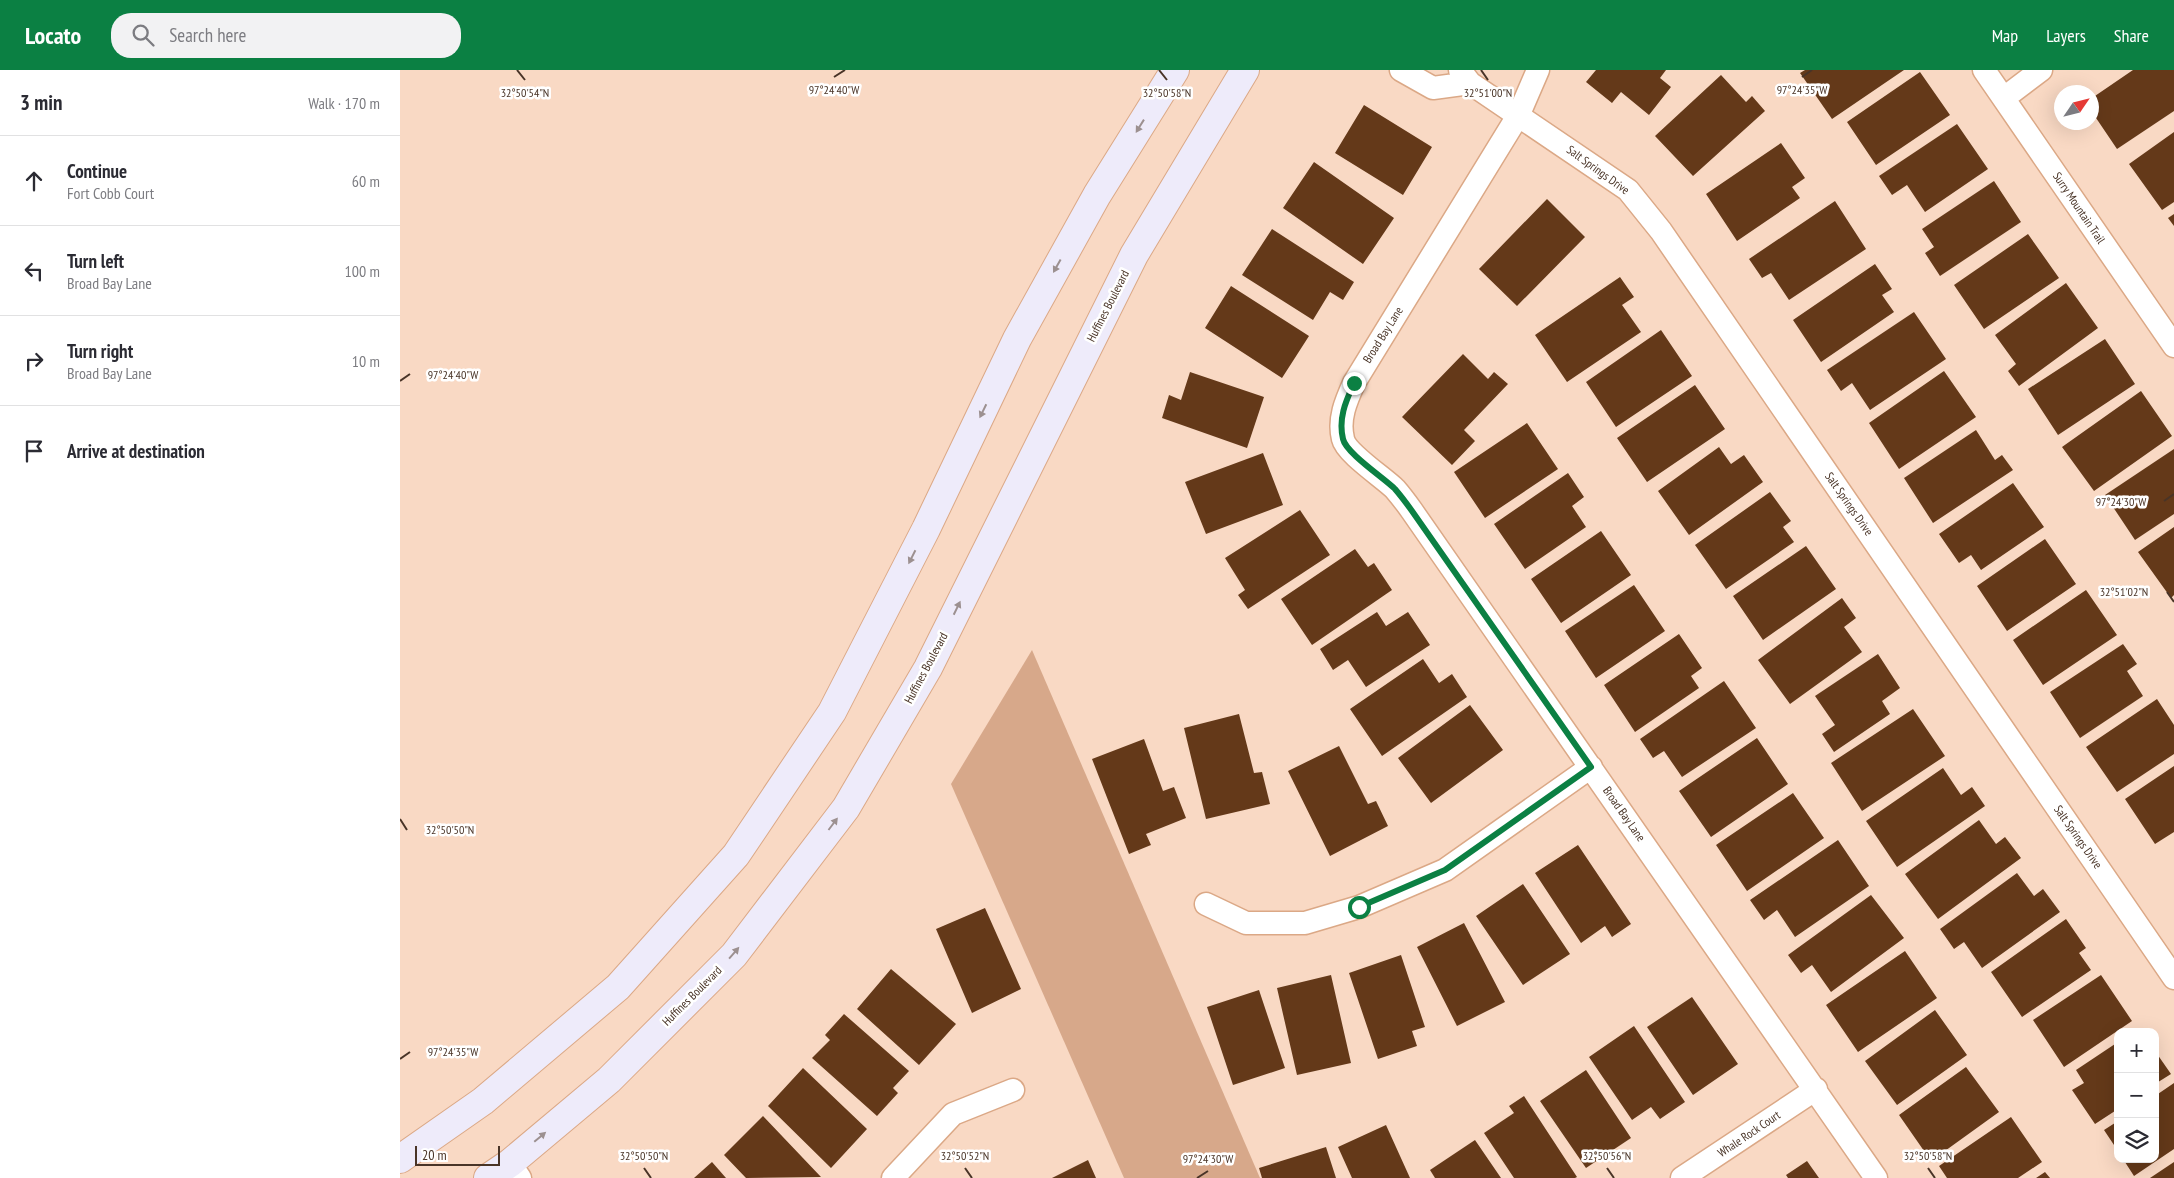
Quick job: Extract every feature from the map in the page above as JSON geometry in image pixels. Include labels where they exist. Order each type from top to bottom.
[{"type":"main road","points":[[400,1159],[483,1101],[618,987],[736,855],[832,712],[926,529],[1017,338],[1097,195],[1175,70]]},
{"type":"main road","name":"Huffines Boulevard","points":[[506,1173],[609,1080],[734,955],[846,808],[928,668],[1134,255],[1245,70]]},
{"type":"street","name":"Salt Springs Drive","points":[[1402,70],[1433,88],[1465,76],[1628,190],[1661,231],[2174,978]]},
{"type":"street","name":"Broad Bay Lane","points":[[1538,70],[1519,114],[1354,383],[1343,408],[1341,425],[1343,441],[1366,465],[1395,489],[1412,511],[1816,1089],[1876,1178]]},
{"type":"street","name":"Surry Mountain Trail","points":[[1984,70],[2174,346]]},
{"type":"street","points":[[2004,98],[2041,70]]},
{"type":"street","points":[[1206,904],[1246,923],[1305,923],[1359,907],[1445,870],[1591,767]]},
{"type":"street","name":"Whale Rock Court","points":[[1682,1178],[1816,1089]]},
{"type":"street","points":[[893,1178],[953,1114],[1013,1090]]},
{"type":"shaded area","points":[[1032,650],[1260,1178],[1124,1178],[951,784]]},
{"type":"building","points":[[1596,70],[1666,70],[1660,78],[1671,87],[1649,115],[1621,92],[1612,103],[1586,82]]},
{"type":"building","points":[[1805,70],[1904,70],[1832,119],[1800,73]]},
{"type":"building","points":[[2133,70],[2174,70],[2174,111],[2117,149],[2099,122],[2099,93]]},
{"type":"building","points":[[1920,72],[1950,115],[1876,165],[1847,122]]},
{"type":"building","points":[[1721,75],[1746,102],[1752,96],[1765,111],[1693,176],[1655,136]]},
{"type":"building","points":[[1364,105],[1432,147],[1403,195],[1335,153]]},
{"type":"building","points":[[1957,124],[1988,169],[1925,212],[1907,185],[1892,195],[1879,176]]},
{"type":"building","points":[[2174,132],[2174,202],[2162,210],[2129,164]]},
{"type":"building","points":[[1781,143],[1805,178],[1792,187],[1800,198],[1737,241],[1706,194]]},
{"type":"building","points":[[1314,162],[1394,218],[1363,264],[1283,208]]},
{"type":"building","points":[[1994,181],[2021,222],[1940,276],[1925,253],[1934,247],[1922,229]]},
{"type":"building","points":[[1547,199],[1585,237],[1517,306],[1479,269]]},
{"type":"building","points":[[1835,201],[1866,249],[1789,300],[1771,273],[1762,278],[1749,259]]},
{"type":"building","points":[[2174,214],[2174,226],[2168,218]]},
{"type":"building","points":[[1272,229],[1354,282],[1343,300],[1330,292],[1313,320],[1242,275]]},
{"type":"building","points":[[2028,234],[2059,278],[1984,329],[1954,285]]},
{"type":"building","points":[[1875,264],[1892,289],[1882,295],[1894,312],[1821,362],[1793,320]]},
{"type":"building","points":[[1620,277],[1634,297],[1622,305],[1641,332],[1567,382],[1535,335]]},
{"type":"building","points":[[2066,283],[2098,328],[2019,386],[2008,371],[2016,364],[1995,335]]},
{"type":"building","points":[[1231,286],[1309,336],[1282,378],[1205,328]]},
{"type":"building","points":[[1914,312],[1946,359],[1870,410],[1852,383],[1841,391],[1827,370]]},
{"type":"building","points":[[1661,330],[1692,376],[1616,427],[1586,382]]},
{"type":"building","points":[[2105,339],[2135,384],[2058,435],[2028,389]]},
{"type":"building","points":[[1463,354],[1488,379],[1494,372],[1508,384],[1464,430],[1475,441],[1452,465],[1402,417]]},
{"type":"building","points":[[1944,371],[1976,417],[1899,469],[1869,423]]},
{"type":"building","points":[[1190,372],[1264,397],[1247,448],[1162,418],[1169,395],[1181,400]]},
{"type":"building","points":[[1695,385],[1725,429],[1647,482],[1617,438]]},
{"type":"building","points":[[2141,391],[2172,436],[2094,491],[2062,447]]},
{"type":"building","points":[[1527,423],[1558,469],[1485,518],[1454,472]]},
{"type":"building","points":[[1976,430],[1995,460],[2002,455],[2013,470],[1933,523],[1904,478]]},
{"type":"building","points":[[1719,447],[1731,464],[1744,455],[1763,482],[1689,535],[1658,491]]},
{"type":"building","points":[[2174,449],[2174,514],[2135,540],[2105,495]]},
{"type":"building","points":[[1263,453],[1283,505],[1206,534],[1185,482]]},
{"type":"building","points":[[1568,473],[1584,497],[1572,506],[1586,527],[1525,569],[1494,524]]},
{"type":"building","points":[[2013,483],[2044,527],[1981,570],[1971,555],[1959,563],[1939,534]]},
{"type":"building","points":[[1770,492],[1791,521],[1783,527],[1794,542],[1726,589],[1695,545]]},
{"type":"building","points":[[1300,510],[1330,555],[1248,609],[1238,595],[1245,590],[1225,558]]},
{"type":"building","points":[[2174,527],[2174,595],[2171,598],[2138,552]]},
{"type":"building","points":[[1601,531],[1631,575],[1561,623],[1531,579]]},
{"type":"building","points":[[2045,539],[2076,584],[2007,631],[1977,586]]},
{"type":"building","points":[[1806,546],[1836,589],[1763,640],[1733,596]]},
{"type":"building","points":[[1355,549],[1368,567],[1374,563],[1392,590],[1312,645],[1281,599]]},
{"type":"building","points":[[1634,585],[1665,631],[1596,678],[1565,631]]},
{"type":"building","points":[[2086,590],[2117,635],[2043,685],[2013,640]]},
{"type":"building","points":[[1842,598],[1856,618],[1844,627],[1862,652],[1790,704],[1758,660]]},
{"type":"building","points":[[1377,612],[1386,626],[1408,612],[1430,645],[1366,687],[1348,660],[1333,670],[1320,649]]},
{"type":"building","points":[[1679,634],[1702,668],[1691,676],[1699,688],[1635,732],[1604,685]]},
{"type":"building","points":[[2123,644],[2137,664],[2127,671],[2143,696],[2080,738],[2050,692]]},
{"type":"building","points":[[1878,654],[1900,688],[1882,701],[1890,714],[1834,752],[1822,734],[1835,725],[1815,696]]},
{"type":"building","points":[[1423,659],[1439,683],[1452,674],[1467,697],[1382,756],[1350,709]]},
{"type":"building","points":[[1724,681],[1756,728],[1682,777],[1664,751],[1653,758],[1640,739]]},
{"type":"building","points":[[2157,699],[2174,725],[2174,754],[2117,792],[2086,747]]},
{"type":"building","points":[[1470,705],[1503,750],[1431,803],[1398,758]]},
{"type":"building","points":[[1913,709],[1945,756],[1862,811],[1831,763]]},
{"type":"building","points":[[1239,714],[1254,773],[1262,772],[1270,804],[1206,819],[1184,728]]},
{"type":"building","points":[[1757,738],[1788,784],[1711,837],[1679,791]]},
{"type":"building","points":[[1144,739],[1163,791],[1174,787],[1186,818],[1146,834],[1151,845],[1129,854],[1092,759]]},
{"type":"building","points":[[1339,746],[1368,804],[1376,801],[1388,826],[1330,856],[1288,771]]},
{"type":"building","points":[[2174,766],[2174,832],[2155,844],[2125,799]]},
{"type":"building","points":[[1943,768],[1961,795],[1972,787],[1985,806],[1897,867],[1866,821]]},
{"type":"building","points":[[1793,793],[1824,838],[1747,891],[1716,845]]},
{"type":"building","points":[[1979,820],[1996,844],[2005,837],[2021,858],[1938,919],[1905,874]]},
{"type":"building","points":[[1838,840],[1869,886],[1795,937],[1777,910],[1764,920],[1750,900]]},
{"type":"building","points":[[1578,845],[1631,924],[1612,937],[1605,926],[1581,943],[1535,873]]},
{"type":"building","points":[[2017,873],[2034,896],[2043,889],[2060,912],[1982,968],[1964,942],[1954,949],[1940,929]]},
{"type":"building","points":[[1523,884],[1570,954],[1523,985],[1476,916]]},
{"type":"building","points":[[1871,895],[1904,938],[1831,992],[1812,965],[1801,973],[1788,955]]},
{"type":"building","points":[[985,908],[1021,989],[972,1013],[936,929]]},
{"type":"building","points":[[2066,919],[2086,948],[2079,953],[2091,970],[2022,1017],[1991,972]]},
{"type":"building","points":[[1464,923],[1505,1002],[1457,1026],[1417,947]]},
{"type":"building","points":[[1905,951],[1937,998],[1858,1052],[1826,1005]]},
{"type":"building","points":[[1401,955],[1425,1027],[1412,1031],[1417,1046],[1378,1059],[1349,973]]},
{"type":"building","points":[[891,969],[956,1024],[919,1065],[857,1009]]},
{"type":"building","points":[[1331,975],[1351,1063],[1297,1075],[1277,988]]},
{"type":"building","points":[[2101,975],[2132,1021],[2122,1028],[2114,1028],[2114,1033],[2064,1067],[2033,1020]]},
{"type":"building","points":[[1259,990],[1285,1068],[1233,1085],[1207,1007]]},
{"type":"building","points":[[1692,997],[1738,1064],[1693,1095],[1647,1027]]},
{"type":"building","points":[[1935,1010],[1967,1055],[1897,1105],[1865,1061]]},
{"type":"building","points":[[844,1014],[909,1071],[893,1088],[898,1093],[877,1116],[812,1058],[830,1040],[825,1035]]},
{"type":"building","points":[[1634,1026],[1685,1102],[1660,1119],[1651,1107],[1632,1120],[1589,1057]]},
{"type":"building","points":[[2114,1045],[2114,1112],[2095,1124],[2072,1090],[2084,1083],[2076,1070]]},
{"type":"building","points":[[2159,1057],[2171,1074],[2159,1082]]},
{"type":"building","points":[[1966,1067],[1999,1112],[1931,1161],[1899,1115]]},
{"type":"building","points":[[803,1068],[867,1129],[831,1168],[768,1106]]},
{"type":"building","points":[[1586,1070],[1631,1138],[1586,1168],[1540,1101]]},
{"type":"building","points":[[2174,1083],[2174,1149],[2159,1159],[2159,1118],[2159,1093]]},
{"type":"building","points":[[1524,1096],[1577,1177],[1514,1178],[1484,1133],[1514,1113],[1509,1106]]},
{"type":"building","points":[[763,1116],[821,1177],[746,1178],[724,1155]]},
{"type":"building","points":[[2011,1117],[2042,1162],[2018,1178],[1947,1178],[1939,1166]]},
{"type":"building","points":[[2114,1124],[2114,1145],[2104,1130]]},
{"type":"building","points":[[1386,1125],[1410,1178],[1352,1178],[1338,1147]]},
{"type":"building","points":[[1475,1140],[1501,1178],[1435,1178],[1430,1170]]},
{"type":"building","points":[[1326,1147],[1336,1178],[1262,1178],[1259,1168]]},
{"type":"building","points":[[1088,1160],[1096,1178],[1052,1178]]},
{"type":"building","points":[[1807,1161],[1819,1178],[1788,1178],[1786,1175]]},
{"type":"building","points":[[712,1162],[726,1178],[694,1178]]},
{"type":"building","points":[[2174,1162],[2174,1178],[2150,1178]]},
{"type":"building","points":[[2126,1163],[2153,1163],[2134,1176]]},
{"type":"building","points":[[2045,1172],[2050,1178],[2036,1178]]},
{"type":"route","points":[[1354,383],[1343,408],[1341,425],[1343,441],[1366,465],[1395,489],[1412,511],[1591,767],[1445,870],[1359,907]]}]
